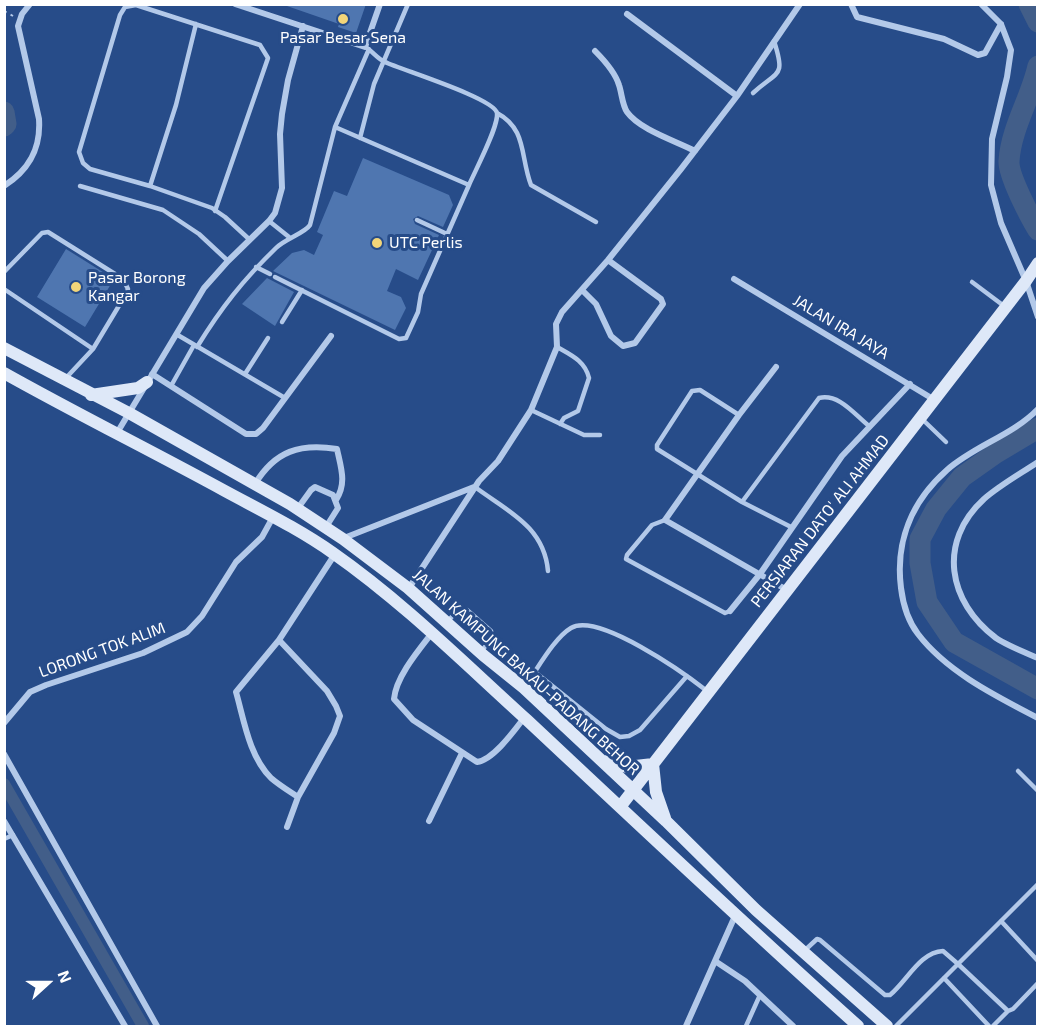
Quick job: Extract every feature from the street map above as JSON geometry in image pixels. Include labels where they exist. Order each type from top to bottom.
[{"type":"street","points":[[4,186],[18,177],[28,166],[36,150],[40,134],[39,119],[18,26],[22,14],[30,4]]},
{"type":"street","points":[[235,4],[367,48],[380,4]]},
{"type":"street","points":[[408,588],[475,487],[498,461],[531,410],[556,348],[556,324],[562,312],[608,260],[695,151],[737,96],[800,4]]},
{"type":"street","points":[[851,4],[857,17],[944,39],[978,55],[985,53],[1001,24]]},
{"type":"street","points":[[981,4],[1001,24],[1011,50],[992,139],[991,186],[1001,223],[1032,271],[1038,317]]},
{"type":"street","points":[[627,14],[737,96]]},
{"type":"street","points":[[117,434],[204,288],[275,213],[282,188],[280,134],[282,114],[288,80],[303,26]]},
{"type":"street","points":[[595,51],[614,74],[625,106],[631,116],[642,125],[695,151]]},
{"type":"street","points":[[582,290],[596,304],[611,336],[623,346],[635,343],[663,304],[661,299],[608,260]]},
{"type":"street","name":"PERSIARAN DATO' ALI AHMAD","points":[[621,807],[1032,271]]},
{"type":"street","name":"JALAN IRA JAYA","points":[[734,279],[933,399]]},
{"type":"street","points":[[150,378],[171,386],[246,434],[256,434],[260,432],[331,336]]},
{"type":"street","name":"JALAN KAMPUNG BAKAU-PADANG BEHOR","points":[[4,348],[129,413],[255,484],[326,527],[408,588],[480,653],[524,688],[666,821],[756,910],[887,1026]]},
{"type":"street","points":[[776,367],[665,520],[788,591]]},
{"type":"street","name":"JALAN KAMPUNG BAKAU-PADANG BEHOR","points":[[4,373],[273,517],[335,554],[480,675],[735,916],[858,1026]]},
{"type":"street","points":[[91,395],[138,388],[150,378]]},
{"type":"street","points":[[730,611],[760,574],[842,456],[910,384]]},
{"type":"street","points":[[1038,409],[963,458],[947,470],[930,488],[917,504],[908,522],[898,564],[906,613],[917,634],[945,661],[966,677],[1038,717]]},
{"type":"street","points":[[255,484],[276,459],[291,450],[337,449],[343,479],[342,491],[336,500]]},
{"type":"street","points":[[1038,462],[984,499],[964,525],[956,543],[953,560],[957,589],[976,619],[998,639],[1038,658]]},
{"type":"street","points":[[343,539],[475,487]]},
{"type":"street","points":[[297,509],[315,488],[333,495],[338,508],[326,527]]},
{"type":"street","name":"LORONG TOK ALIM","points":[[4,723],[30,692],[143,653],[187,632],[202,616],[237,562],[262,537],[273,517]]},
{"type":"street","points":[[298,797],[272,779],[259,763],[250,742],[236,692],[279,640],[335,554]]},
{"type":"street","points":[[432,633],[394,690],[394,699],[412,720],[477,762],[483,761],[501,746],[524,718]]},
{"type":"street","points":[[279,640],[327,691],[340,716],[334,733],[298,797],[287,827]]},
{"type":"street","points":[[429,821],[462,753]]},
{"type":"street","points":[[4,754],[157,1026]]},
{"type":"street","points":[[598,759],[627,767],[653,764],[656,792],[666,821]]},
{"type":"street","points":[[4,821],[125,1026]]},
{"type":"street","points":[[686,1026],[735,916]]},
{"type":"street","points":[[716,961],[745,981],[793,1026]]},
{"type":"lane","points":[[360,138],[374,84],[408,4]]},
{"type":"lane","points":[[215,211],[268,58],[260,45],[136,5],[125,7],[120,15],[79,152],[82,163],[90,169],[197,202],[215,211],[250,240]]},
{"type":"lane","points":[[150,186],[176,105],[196,24]]},
{"type":"lane","points":[[753,93],[777,76],[778,55],[774,41]]},
{"type":"lane","points":[[171,386],[220,309],[256,267],[290,237],[310,225],[335,127],[367,48],[384,62],[476,97],[494,107],[497,113],[495,126],[421,294],[418,312],[408,336],[399,339],[256,267]]},
{"type":"lane","points":[[497,113],[507,118],[518,130],[525,168],[531,185],[596,222]]},
{"type":"lane","points":[[335,127],[469,185]]},
{"type":"lane","points":[[80,186],[163,210],[199,234],[228,261]]},
{"type":"lane","points":[[417,220],[447,234]]},
{"type":"lane","points":[[269,221],[290,237]]},
{"type":"lane","points":[[4,272],[42,233],[48,232],[123,279],[128,289],[126,294],[93,349],[63,380]]},
{"type":"lane","points":[[972,282],[1005,307]]},
{"type":"lane","points":[[4,290],[93,349]]},
{"type":"lane","points":[[282,322],[302,290]]},
{"type":"lane","points":[[176,334],[285,398]]},
{"type":"lane","points":[[245,374],[268,338]]},
{"type":"lane","points":[[556,348],[579,360],[589,378],[578,411],[564,418],[560,424]]},
{"type":"lane","points":[[739,415],[700,390],[692,391],[657,445],[657,449],[742,502],[791,527]]},
{"type":"lane","points":[[742,502],[819,398],[828,396],[837,400],[869,426]]},
{"type":"lane","points":[[531,410],[584,435],[600,435]]},
{"type":"lane","points":[[920,417],[946,442]]},
{"type":"lane","points":[[475,487],[519,518],[534,532],[544,550],[548,571]]},
{"type":"lane","points":[[665,520],[652,525],[626,559],[725,613],[730,611]]},
{"type":"lane","points":[[446,623],[458,610],[467,610],[494,636],[480,653]]},
{"type":"lane","points":[[524,688],[562,635],[572,627],[586,624],[610,632],[643,649],[709,692]]},
{"type":"lane","points":[[535,672],[606,729],[620,737],[629,736],[640,730],[687,676]]},
{"type":"lane","points":[[1018,771],[1038,791]]},
{"type":"lane","points":[[4,839],[13,835]]},
{"type":"lane","points":[[896,1026],[1038,884]]},
{"type":"lane","points":[[1001,921],[1038,961]]},
{"type":"lane","points":[[803,952],[817,939],[820,940],[885,995],[890,995],[926,957],[934,952],[943,951],[1008,1011]]},
{"type":"lane","points":[[944,978],[991,1026],[1013,1009],[1038,983]]},
{"type":"lane","points":[[746,1026],[760,995]]},
{"type":"building","name":"Pasar Besar Sena","points":[[287,4],[366,4],[356,33],[338,27],[339,24],[287,6]]},
{"type":"building","name":"UTC Perlis","points":[[363,158],[449,195],[453,205],[443,227],[418,216],[413,219],[415,224],[439,235],[418,280],[396,269],[387,291],[401,297],[406,308],[395,330],[273,271],[292,253],[304,250],[314,255],[323,235],[317,232],[334,191],[347,196]]},
{"type":"building","name":"Pasar Borong Kangar","points":[[66,249],[114,279],[85,327],[37,297]]},
{"type":"building","points":[[267,278],[294,292],[275,326],[242,304]]},
{"type":"waterway","points":[[1029,4],[1038,22]]},
{"type":"waterway","points":[[1038,66],[1013,137],[1009,161],[1016,186],[1038,230]]},
{"type":"waterway","points":[[4,112],[6,124],[4,126]]},
{"type":"waterway","points":[[1038,428],[962,477],[936,509],[920,539],[920,563],[927,602],[954,642],[1038,689]]},
{"type":"waterway","points":[[4,784],[143,1026]]},
{"type":"place","name":"Pasar Besar Sena","points":[[343,19]]},
{"type":"place","name":"UTC Perlis","points":[[377,243]]},
{"type":"place","name":"Pasar Borong Kangar","points":[[76,287]]}]
